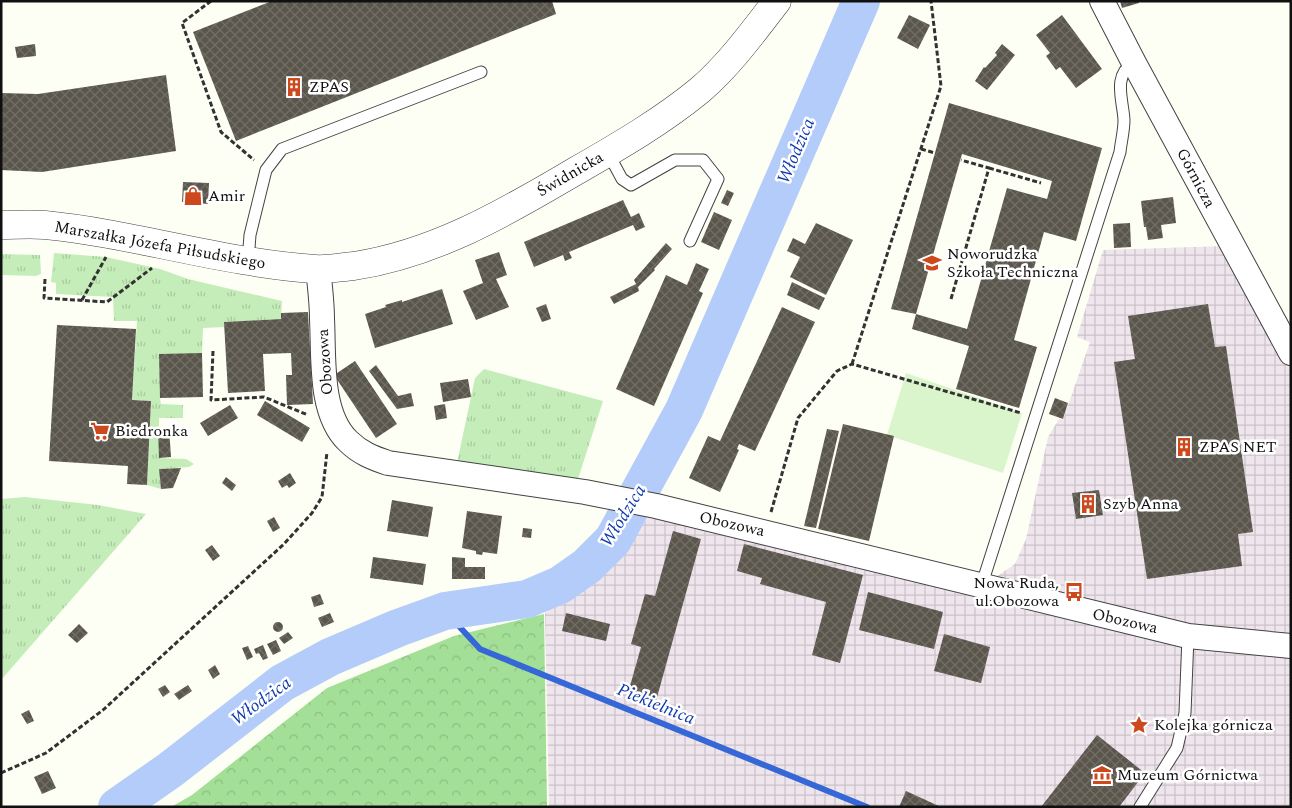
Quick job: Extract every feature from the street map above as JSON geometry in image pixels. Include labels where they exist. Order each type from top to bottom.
[{"type":"street","name":"Świdnicka","points":[[318,269],[368,264],[457,236],[505,212],[608,153],[650,126],[700,89],[726,66],[777,1]]},
{"type":"street","name":"Górnicza","points":[[1102,1],[1291,353]]},
{"type":"street","name":"Marszałka Józefa Piłsudskiego","points":[[1,225],[43,225],[113,234],[248,262],[318,269]]},
{"type":"street","name":"Obozowa","points":[[318,269],[322,306],[324,384],[327,403],[347,440],[364,454],[388,464],[585,492],[617,500],[656,506],[981,587],[1188,636],[1291,646]]},
{"type":"lane","points":[[981,587],[1120,152],[1124,122],[1120,79],[1126,68],[1134,63]]},
{"type":"lane","points":[[248,262],[250,235],[266,170],[282,149],[480,72]]},
{"type":"lane","points":[[608,153],[622,179],[630,185],[675,160],[703,160],[718,178],[690,241]]},
{"type":"lane","points":[[1140,807],[1177,748],[1185,713],[1188,636]]},
{"type":"path","points":[[211,1],[182,23],[221,132],[266,170]]},
{"type":"path","points":[[852,364],[941,86],[932,1]]},
{"type":"path","points":[[922,149],[935,153]]},
{"type":"path","points":[[961,160],[1041,183]]},
{"type":"path","points":[[951,299],[989,168]]},
{"type":"path","points":[[82,300],[106,257]]},
{"type":"path","points":[[45,279],[44,298],[107,302],[153,267]]},
{"type":"path","points":[[213,350],[211,400],[264,397],[307,414],[336,422]]},
{"type":"path","points":[[766,532],[798,418],[838,371],[852,364],[1028,415]]},
{"type":"path","points":[[1,773],[46,753],[103,710],[284,544],[312,512],[322,497],[330,424],[336,422]]},
{"type":"shaded area","points":[[1222,246],[1291,353],[1291,807],[549,807],[545,613],[623,551],[656,506],[981,587],[1015,564],[1026,539],[1048,437],[1059,419],[1063,420],[1090,342],[1077,337],[1103,250]]},
{"type":"green space","points":[[54,253],[106,257],[282,301],[281,319],[225,322],[225,327],[203,328],[202,353],[160,398],[161,404],[183,405],[183,418],[159,418],[159,458],[186,459],[194,464],[189,467],[160,469],[161,489],[147,485],[151,401],[132,400],[137,321],[114,321],[113,297],[56,294],[56,283],[51,282]]},
{"type":"green space","points":[[1,254],[40,255],[41,274],[36,276],[1,275]]},
{"type":"green space","points":[[484,369],[603,401],[578,479],[457,463],[475,378]]},
{"type":"green space","points":[[906,373],[1022,413],[1003,473],[887,435]]},
{"type":"green space","points":[[25,497],[98,505],[146,514],[1,680],[1,499]]},
{"type":"green space","points":[[544,614],[547,807],[171,807],[192,795],[327,688],[454,636]]},
{"type":"building","name":"ZPAS","points":[[272,1],[552,1],[556,14],[236,141],[193,32]]},
{"type":"building","points":[[1120,1],[1139,1],[1139,3],[1122,8]]},
{"type":"building","points":[[909,15],[930,25],[918,49],[897,38]]},
{"type":"building","points":[[1062,15],[1102,69],[1076,88],[1060,67],[1056,70],[1046,56],[1050,53],[1036,35]]},
{"type":"building","points":[[35,44],[36,56],[17,58],[15,47]]},
{"type":"building","points":[[1002,44],[1015,55],[987,90],[975,81],[984,67],[997,55],[995,53]]},
{"type":"building","points":[[166,75],[176,151],[42,172],[1,170],[1,93],[38,94]]},
{"type":"building","points":[[949,103],[1102,148],[1076,241],[1044,232],[1014,340],[1037,347],[1019,408],[956,389],[969,346],[912,329],[916,314],[891,309]],"holes":[[[962,154],[1052,181],[1047,199],[1007,188],[967,329],[916,314]]]},
{"type":"building","points":[[183,182],[209,183],[208,204],[182,202]]},
{"type":"building","points":[[727,190],[734,193],[728,206],[721,203]]},
{"type":"building","points":[[1173,197],[1176,223],[1161,225],[1163,238],[1148,240],[1146,227],[1144,227],[1141,201]]},
{"type":"building","points":[[623,200],[631,217],[639,213],[645,227],[636,231],[633,225],[569,252],[572,258],[565,261],[563,255],[534,267],[524,242]]},
{"type":"building","points":[[714,212],[732,220],[719,250],[701,242]]},
{"type":"building","points":[[816,223],[853,240],[826,295],[790,277],[800,257],[787,251],[793,238],[805,244]]},
{"type":"building","points":[[1130,223],[1131,247],[1114,248],[1113,224]]},
{"type":"building","points":[[666,243],[672,249],[638,287],[639,291],[614,304],[610,297],[636,284],[634,280]]},
{"type":"building","points":[[499,252],[507,275],[496,279],[509,307],[476,320],[463,291],[483,283],[475,260]]},
{"type":"building","points":[[696,263],[709,269],[699,291],[703,293],[654,406],[616,389],[666,275],[687,285]]},
{"type":"building","points":[[792,282],[825,298],[819,310],[787,295]]},
{"type":"building","points":[[442,289],[453,324],[375,348],[365,314],[386,307],[385,305],[402,300],[402,302]]},
{"type":"building","points":[[546,304],[551,319],[542,322],[536,308]]},
{"type":"building","name":"ZPAS NET","points":[[1208,304],[1215,347],[1226,346],[1253,532],[1238,534],[1242,566],[1147,579],[1114,362],[1135,359],[1128,316]]},
{"type":"building","points":[[782,307],[815,322],[755,451],[739,444],[737,449],[739,450],[720,492],[689,478],[708,436],[720,441]]},
{"type":"building","points":[[308,312],[313,404],[287,405],[286,375],[292,375],[291,353],[263,354],[265,391],[228,393],[224,322],[281,319],[281,313]]},
{"type":"building","name":"Biedronka","points":[[57,325],[136,329],[132,400],[151,401],[147,485],[127,484],[128,466],[49,461]]},
{"type":"building","points":[[202,353],[203,397],[160,398],[159,354]]},
{"type":"building","points":[[355,361],[397,424],[376,438],[334,375]]},
{"type":"building","points":[[376,365],[398,396],[411,393],[414,406],[397,409],[369,371]]},
{"type":"building","points":[[468,379],[471,397],[443,402],[440,383]]},
{"type":"building","points":[[1055,398],[1068,403],[1063,419],[1049,414]]},
{"type":"building","points":[[265,401],[310,428],[302,442],[257,415]]},
{"type":"building","points":[[445,404],[447,418],[436,420],[434,406]]},
{"type":"building","points":[[230,405],[238,418],[208,436],[200,423]]},
{"type":"building","points":[[843,424],[894,436],[869,541],[818,529]]},
{"type":"building","points":[[169,428],[171,457],[159,458],[158,429]]},
{"type":"building","points":[[827,429],[839,431],[816,528],[804,526]]},
{"type":"building","points":[[181,468],[173,488],[161,489],[159,469]]},
{"type":"building","points":[[290,473],[296,483],[289,488],[287,485],[282,488],[278,481]]},
{"type":"building","points":[[226,477],[236,485],[232,491],[222,483]]},
{"type":"building","name":"Szyb Anna","points":[[1099,490],[1103,515],[1076,519],[1072,493]]},
{"type":"building","points":[[392,500],[433,507],[428,537],[387,531]]},
{"type":"building","points":[[467,511],[502,516],[497,554],[483,552],[482,555],[476,554],[476,551],[462,548]]},
{"type":"building","points":[[274,517],[280,528],[273,532],[267,521]]},
{"type":"building","points":[[523,528],[532,529],[531,538],[522,537]]},
{"type":"building","points":[[673,531],[701,539],[656,701],[628,693],[641,647],[631,644],[645,594],[655,596]]},
{"type":"building","points":[[744,544],[863,575],[840,663],[812,655],[826,602],[760,584],[762,578],[737,571]]},
{"type":"building","points":[[212,545],[220,556],[213,561],[205,550]]},
{"type":"building","points":[[373,557],[426,564],[423,585],[370,578]]},
{"type":"building","points":[[452,557],[465,558],[465,567],[485,567],[485,579],[452,579]]},
{"type":"building","points":[[868,592],[943,612],[934,649],[859,630]]},
{"type":"building","points":[[320,594],[324,604],[314,607],[311,597]]},
{"type":"building","points":[[330,613],[334,622],[322,627],[318,618]]},
{"type":"building","points":[[566,613],[610,624],[606,641],[562,631]]},
{"type":"building","points":[[276,622],[280,622],[283,627],[282,631],[276,632],[273,629],[273,625]]},
{"type":"building","points":[[79,624],[88,633],[77,643],[68,635]]},
{"type":"building","points":[[288,632],[293,638],[284,644],[279,638]]},
{"type":"building","points":[[944,634],[990,647],[981,683],[934,671]]},
{"type":"building","points":[[276,640],[281,651],[273,655],[267,644]]},
{"type":"building","points":[[263,645],[268,658],[263,660],[259,653],[256,654],[254,649]]},
{"type":"building","points":[[248,646],[253,657],[247,660],[242,648]]},
{"type":"building","points":[[215,665],[220,674],[213,679],[208,670]]},
{"type":"building","points":[[165,685],[170,692],[163,697],[158,689]]},
{"type":"building","points":[[188,685],[192,691],[179,700],[174,694]]},
{"type":"building","points":[[29,710],[34,721],[27,724],[21,714]]},
{"type":"building","points":[[1097,735],[1145,773],[1119,807],[1041,807]]},
{"type":"building","points":[[48,771],[56,788],[42,794],[34,777]]},
{"type":"building","points":[[906,791],[941,807],[899,807]]},
{"type":"waterway","name":"Włodzica","points":[[117,807],[170,770],[282,683],[330,657],[398,628],[445,611],[527,599],[560,585],[587,566],[613,540],[684,410],[861,1]]},
{"type":"waterway","name":"Piekielnica","points":[[445,611],[480,649],[867,807]]},
{"type":"place","name":"ZPAS","points":[[294,87]]},
{"type":"place","name":"Amir","points":[[193,196]]},
{"type":"place","name":"Noworudzka Szkoła Techniczna","points":[[932,263]]},
{"type":"place","name":"Biedronka","points":[[100,431]]},
{"type":"place","name":"ZPAS NET","points":[[1184,447]]},
{"type":"place","name":"Szyb Anna","points":[[1088,504]]},
{"type":"place","name":"Nowa Ruda, ul.Obozowa","points":[[1074,592]]},
{"type":"place","name":"Kolejka górnicza","points":[[1139,725]]},
{"type":"place","name":"Muzeum Górnictwa","points":[[1102,775]]}]
